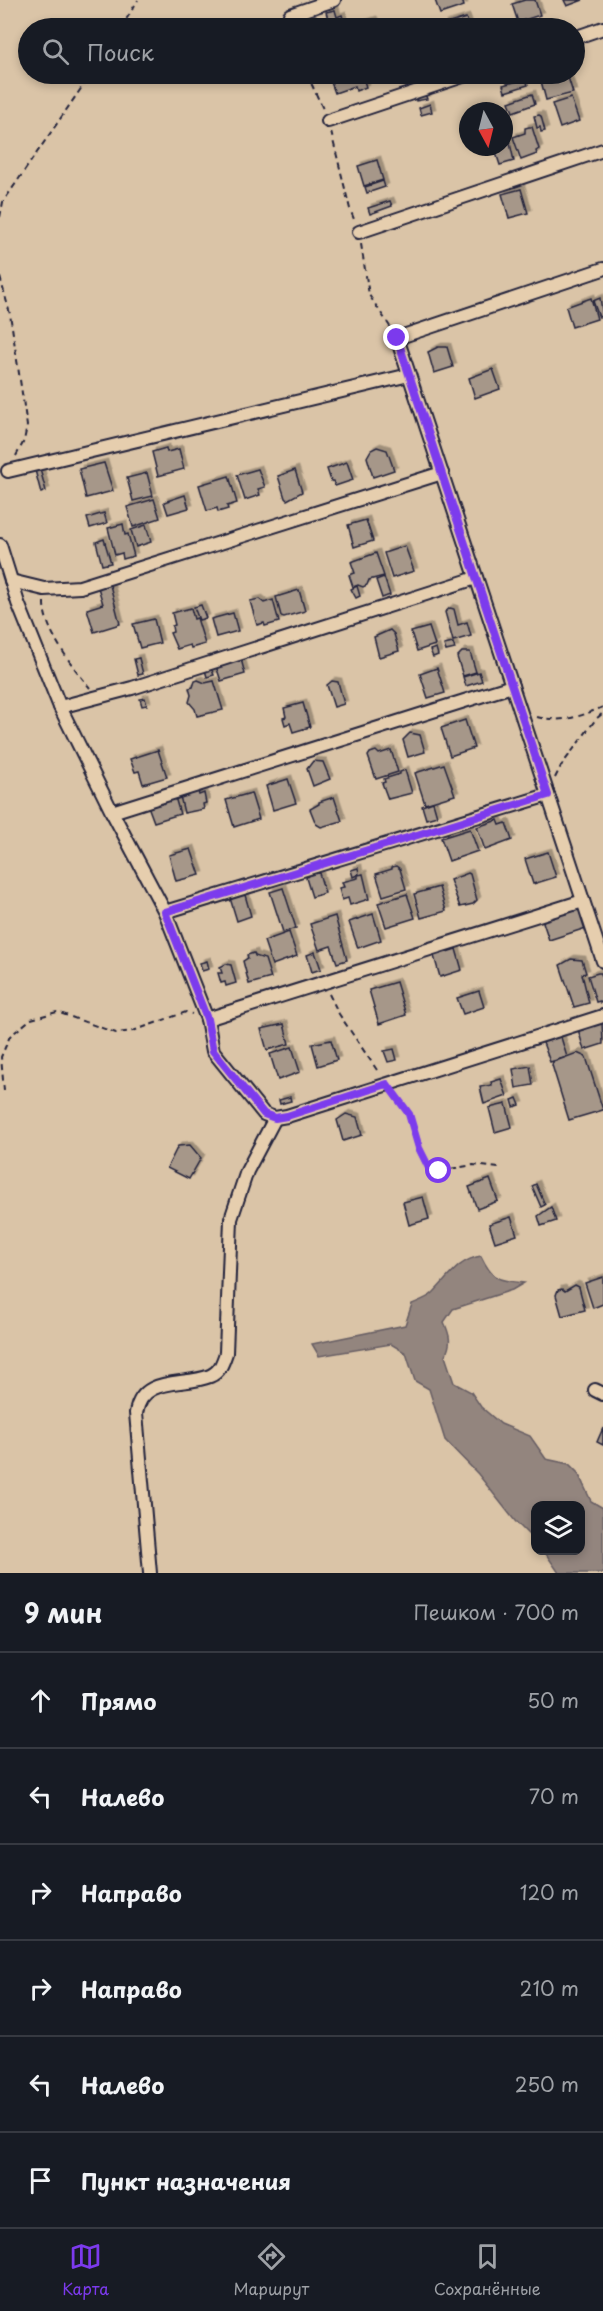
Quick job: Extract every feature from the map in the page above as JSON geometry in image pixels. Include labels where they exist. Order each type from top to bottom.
[{"type":"street","points":[[290,15],[334,0]]},
{"type":"street","points":[[585,34],[603,28]]},
{"type":"street","points":[[328,121],[439,84]]},
{"type":"street","points":[[359,232],[603,150]]},
{"type":"street","points":[[603,269],[397,338],[603,961]]},
{"type":"street","points":[[8,471],[409,375]]},
{"type":"street","points":[[11,581],[44,589],[80,587],[442,473]]},
{"type":"street","points":[[0,545],[11,581],[60,707],[165,912],[207,1019],[213,1051],[264,1114],[275,1118],[287,1116],[603,1016]]},
{"type":"street","points":[[60,707],[476,578]]},
{"type":"street","points":[[112,812],[512,686]]},
{"type":"street","points":[[165,912],[548,795]]},
{"type":"street","points":[[207,1019],[583,901]]},
{"type":"street","points":[[150,1573],[136,1413],[138,1400],[150,1388],[211,1375],[220,1367],[226,1353],[231,1219],[247,1171],[275,1118]]},
{"type":"path","points":[[127,18],[138,0]]},
{"type":"path","points":[[0,218],[3,202],[84,84]]},
{"type":"path","points":[[311,84],[328,121],[350,209],[359,232],[369,295],[397,338]]},
{"type":"path","points":[[0,277],[10,314],[27,426],[24,441],[8,471]]},
{"type":"path","points":[[44,589],[46,622],[77,672],[97,697]]},
{"type":"path","points":[[521,712],[548,719],[572,719],[603,707]]},
{"type":"path","points":[[548,795],[561,766],[596,719],[603,714]]},
{"type":"path","points":[[324,982],[339,1014],[409,1114],[419,1148],[429,1168],[439,1171],[473,1165],[499,1168]]},
{"type":"path","points":[[4,1091],[1,1057],[10,1036],[31,1019],[57,1012],[116,1033],[132,1031],[186,1012],[207,1019]]},
{"type":"shaded area","points":[[481,1256],[497,1278],[524,1283],[512,1290],[453,1309],[444,1322],[449,1339],[449,1347],[445,1356],[454,1383],[471,1392],[481,1407],[501,1424],[530,1436],[546,1459],[569,1464],[578,1473],[591,1501],[603,1508],[603,1573],[559,1573],[547,1555],[585,1555],[585,1501],[531,1501],[531,1537],[515,1521],[478,1474],[445,1440],[429,1389],[415,1381],[406,1353],[391,1344],[319,1356],[312,1344],[405,1325],[412,1304],[431,1295],[460,1265]]},
{"type":"building","points":[[435,0],[462,0],[464,6],[440,14]]},
{"type":"building","points":[[535,0],[540,15],[517,18],[512,4]]},
{"type":"building","points":[[564,0],[583,0],[567,6]]},
{"type":"building","points":[[335,10],[337,17],[342,15],[343,18],[328,18],[326,12]]},
{"type":"building","points":[[332,84],[365,84],[366,87],[356,91],[355,86],[335,93]]},
{"type":"building","points":[[528,84],[528,85],[505,92],[503,85]]},
{"type":"building","points":[[542,84],[570,84],[573,93],[546,100]]},
{"type":"building","points":[[425,94],[427,99],[416,101],[415,96]]},
{"type":"building","points":[[532,94],[535,104],[513,112],[513,102],[509,102]]},
{"type":"building","points":[[571,98],[579,121],[560,128],[552,104]]},
{"type":"building","points":[[430,104],[432,112],[421,115],[419,108]]},
{"type":"building","points":[[539,115],[545,131],[541,132],[540,127],[537,128],[534,116]]},
{"type":"building","points":[[532,127],[539,149],[536,151],[537,154],[521,160],[513,137],[525,133],[525,128]]},
{"type":"building","points":[[497,156],[513,156],[514,161],[500,165]]},
{"type":"building","points":[[377,160],[383,180],[364,186],[358,166]]},
{"type":"building","points":[[383,181],[385,187],[367,193],[365,187]]},
{"type":"building","points":[[521,189],[528,213],[509,218],[502,194]]},
{"type":"building","points":[[390,201],[392,206],[370,214],[368,208]]},
{"type":"building","points":[[591,298],[597,319],[572,327],[566,307]]},
{"type":"building","points":[[600,298],[603,316],[599,317],[593,301]]},
{"type":"building","points":[[438,347],[447,347],[453,367],[434,373],[428,352]]},
{"type":"building","points":[[493,369],[500,389],[475,398],[469,378]]},
{"type":"building","points":[[377,447],[387,450],[394,470],[373,477],[367,457],[371,450]]},
{"type":"building","points":[[166,448],[167,452],[179,449],[184,469],[158,476],[152,452]]},
{"type":"building","points":[[347,462],[353,480],[335,486],[327,469]]},
{"type":"building","points":[[104,463],[113,491],[86,498],[79,469]]},
{"type":"building","points":[[40,469],[46,491],[41,493],[35,470]]},
{"type":"building","points":[[258,469],[265,487],[258,489],[260,495],[245,500],[237,475]]},
{"type":"building","points":[[295,470],[302,492],[287,500],[278,476]]},
{"type":"building","points":[[147,473],[153,496],[133,501],[127,478]]},
{"type":"building","points":[[229,476],[237,503],[218,512],[217,508],[207,511],[199,485]]},
{"type":"building","points":[[185,495],[189,508],[168,514],[164,502]]},
{"type":"building","points":[[154,499],[160,518],[133,527],[127,507]]},
{"type":"building","points":[[104,513],[107,523],[90,528],[87,518]]},
{"type":"building","points":[[366,520],[373,541],[354,547],[348,525]]},
{"type":"building","points":[[123,524],[134,556],[123,559],[122,553],[115,555],[108,528]]},
{"type":"building","points":[[146,525],[151,542],[136,547],[131,530]]},
{"type":"building","points":[[104,539],[111,563],[102,565],[96,542]]},
{"type":"building","points":[[405,546],[414,571],[392,578],[384,553]]},
{"type":"building","points":[[376,553],[384,576],[369,580],[363,587],[358,585],[353,587],[349,575],[355,573],[351,562]]},
{"type":"building","points":[[384,577],[390,595],[382,598],[376,580]]},
{"type":"building","points":[[109,581],[120,624],[94,632],[87,609],[103,604],[97,584]]},
{"type":"building","points":[[357,586],[360,596],[356,598],[351,589]]},
{"type":"building","points":[[299,590],[305,611],[281,616],[276,597]]},
{"type":"building","points":[[259,599],[264,603],[273,600],[279,622],[265,626],[264,623],[257,625],[250,601]]},
{"type":"building","points":[[201,605],[206,618],[199,620],[194,607]]},
{"type":"building","points":[[191,608],[194,619],[197,618],[205,644],[177,649],[170,633],[173,632],[172,626],[175,625],[172,613]]},
{"type":"building","points":[[450,608],[454,609],[458,625],[467,622],[471,636],[453,641],[445,612]]},
{"type":"building","points":[[233,613],[238,631],[216,637],[211,619]]},
{"type":"building","points":[[154,619],[160,643],[140,648],[133,624]]},
{"type":"building","points":[[429,627],[435,645],[417,651],[411,632]]},
{"type":"building","points":[[390,630],[394,634],[399,651],[379,657],[374,637]]},
{"type":"building","points":[[453,643],[455,649],[446,651],[444,645]]},
{"type":"building","points":[[436,648],[438,655],[433,657],[430,650]]},
{"type":"building","points":[[462,652],[470,652],[476,672],[463,676],[457,657]]},
{"type":"building","points":[[139,658],[143,674],[138,675],[134,659]]},
{"type":"building","points":[[241,659],[245,674],[221,681],[216,666]]},
{"type":"building","points":[[211,668],[214,675],[207,677],[205,670]]},
{"type":"building","points":[[437,668],[445,693],[428,698],[420,674]]},
{"type":"building","points":[[479,672],[482,681],[466,686],[463,677]]},
{"type":"building","points":[[195,681],[205,683],[214,681],[223,710],[197,716],[189,702],[191,695],[189,688],[193,687]]},
{"type":"building","points":[[332,681],[338,682],[344,704],[334,707],[327,685]]},
{"type":"building","points":[[145,698],[147,705],[142,706],[140,699]]},
{"type":"building","points":[[303,703],[310,727],[293,732],[290,723],[285,725],[284,708]]},
{"type":"building","points":[[465,720],[474,748],[450,756],[441,728]]},
{"type":"building","points":[[410,733],[420,735],[425,752],[408,757],[403,740]]},
{"type":"building","points":[[158,750],[167,777],[143,784],[139,771],[135,772],[130,759]]},
{"type":"building","points":[[391,750],[398,772],[376,779],[368,756],[376,751],[379,754]]},
{"type":"building","points":[[313,761],[323,762],[330,779],[313,786],[307,769]]},
{"type":"building","points":[[444,764],[455,795],[425,804],[415,773]]},
{"type":"building","points":[[405,770],[412,793],[388,799],[382,783],[385,782],[384,779]]},
{"type":"building","points":[[288,779],[296,803],[273,810],[266,786]]},
{"type":"building","points":[[198,791],[199,795],[204,793],[206,803],[203,804],[204,809],[184,813],[180,796]]},
{"type":"building","points":[[251,793],[259,819],[234,827],[226,800]]},
{"type":"building","points":[[175,797],[180,814],[154,822],[148,806]]},
{"type":"building","points":[[334,797],[342,821],[321,827],[316,824],[310,809],[319,802]]},
{"type":"building","points":[[433,802],[437,816],[426,819],[422,806]]},
{"type":"building","points":[[498,820],[500,825],[506,823],[512,840],[485,850],[477,827]]},
{"type":"building","points":[[470,829],[478,851],[449,861],[441,838]]},
{"type":"building","points":[[191,849],[200,875],[176,881],[169,855]]},
{"type":"building","points":[[548,852],[556,877],[533,884],[525,859]]},
{"type":"building","points":[[396,866],[400,869],[406,889],[383,896],[376,874],[392,869]]},
{"type":"building","points":[[358,868],[359,874],[353,877],[351,870]]},
{"type":"building","points":[[310,873],[319,873],[325,893],[312,897],[306,878]]},
{"type":"building","points":[[468,873],[477,900],[473,904],[460,907],[450,880]]},
{"type":"building","points":[[363,874],[369,899],[350,905],[348,898],[342,900],[339,888],[344,887],[342,882],[358,878],[358,875]]},
{"type":"building","points":[[439,887],[446,911],[421,918],[414,894]]},
{"type":"building","points":[[283,888],[296,928],[283,932],[270,892]]},
{"type":"building","points":[[240,894],[245,895],[251,916],[237,921],[230,898]]},
{"type":"building","points":[[407,894],[415,918],[386,927],[378,903]]},
{"type":"building","points":[[580,908],[586,928],[549,940],[543,922],[545,919]]},
{"type":"building","points":[[373,914],[381,940],[358,948],[349,922]]},
{"type":"building","points":[[335,916],[347,960],[337,963],[331,946],[319,950],[310,924]]},
{"type":"building","points":[[289,932],[297,956],[272,965],[264,941]]},
{"type":"building","points":[[456,949],[462,970],[440,977],[434,956]]},
{"type":"building","points":[[315,952],[321,969],[312,972],[307,955]]},
{"type":"building","points":[[254,953],[255,956],[265,959],[271,978],[249,984],[243,961],[248,958],[247,955]]},
{"type":"building","points":[[571,959],[582,960],[586,973],[582,974],[589,1003],[574,1007],[560,965]]},
{"type":"building","points":[[207,961],[209,969],[202,971],[200,963]]},
{"type":"building","points":[[226,964],[231,965],[236,983],[226,986],[225,982],[221,983],[218,973],[222,973],[220,967]]},
{"type":"building","points":[[601,973],[603,980],[603,1002],[600,1003],[600,1001],[596,1002],[588,976]]},
{"type":"building","points":[[396,982],[406,1015],[379,1024],[369,990]]},
{"type":"building","points":[[479,991],[484,1007],[463,1014],[457,998]]},
{"type":"building","points":[[602,1022],[603,1044],[584,1050],[578,1029]]},
{"type":"building","points":[[284,1024],[289,1044],[267,1050],[261,1029]]},
{"type":"building","points":[[560,1034],[567,1057],[550,1062],[542,1040]]},
{"type":"building","points":[[331,1040],[337,1060],[318,1066],[312,1044]]},
{"type":"building","points":[[292,1047],[300,1072],[278,1080],[270,1054]]},
{"type":"building","points":[[394,1049],[397,1060],[388,1062],[384,1051]]},
{"type":"building","points":[[577,1053],[586,1057],[603,1110],[569,1120],[552,1065],[553,1062]]},
{"type":"building","points":[[530,1066],[533,1085],[516,1088],[513,1069]]},
{"type":"building","points":[[501,1079],[507,1096],[484,1104],[480,1087],[492,1085],[491,1082]]},
{"type":"building","points":[[290,1097],[291,1101],[280,1104],[279,1100]]},
{"type":"building","points":[[517,1098],[520,1105],[514,1107],[512,1100]]},
{"type":"building","points":[[506,1104],[512,1127],[495,1132],[489,1108]]},
{"type":"building","points":[[346,1114],[357,1117],[362,1135],[343,1141],[337,1120]]},
{"type":"building","points":[[190,1145],[201,1158],[189,1179],[167,1168],[178,1146]]},
{"type":"building","points":[[490,1179],[498,1201],[477,1209],[469,1187]]},
{"type":"building","points":[[536,1184],[545,1205],[541,1207],[532,1186]]},
{"type":"building","points":[[423,1197],[429,1219],[409,1225],[403,1202]]},
{"type":"building","points":[[551,1207],[556,1221],[541,1226],[538,1216]]},
{"type":"building","points":[[511,1217],[517,1235],[495,1242],[489,1224]]},
{"type":"building","points":[[603,1277],[603,1304],[593,1308],[585,1283]]},
{"type":"building","points":[[575,1285],[579,1287],[585,1310],[562,1316],[556,1295],[558,1290],[565,1291]]},
{"type":"building","points":[[603,1428],[603,1445],[597,1442]]},
{"type":"route","points":[[397,338],[548,795],[165,912],[207,1019],[213,1051],[264,1114],[275,1118],[287,1116],[387,1084],[409,1114],[419,1148],[429,1168],[439,1171]]}]
